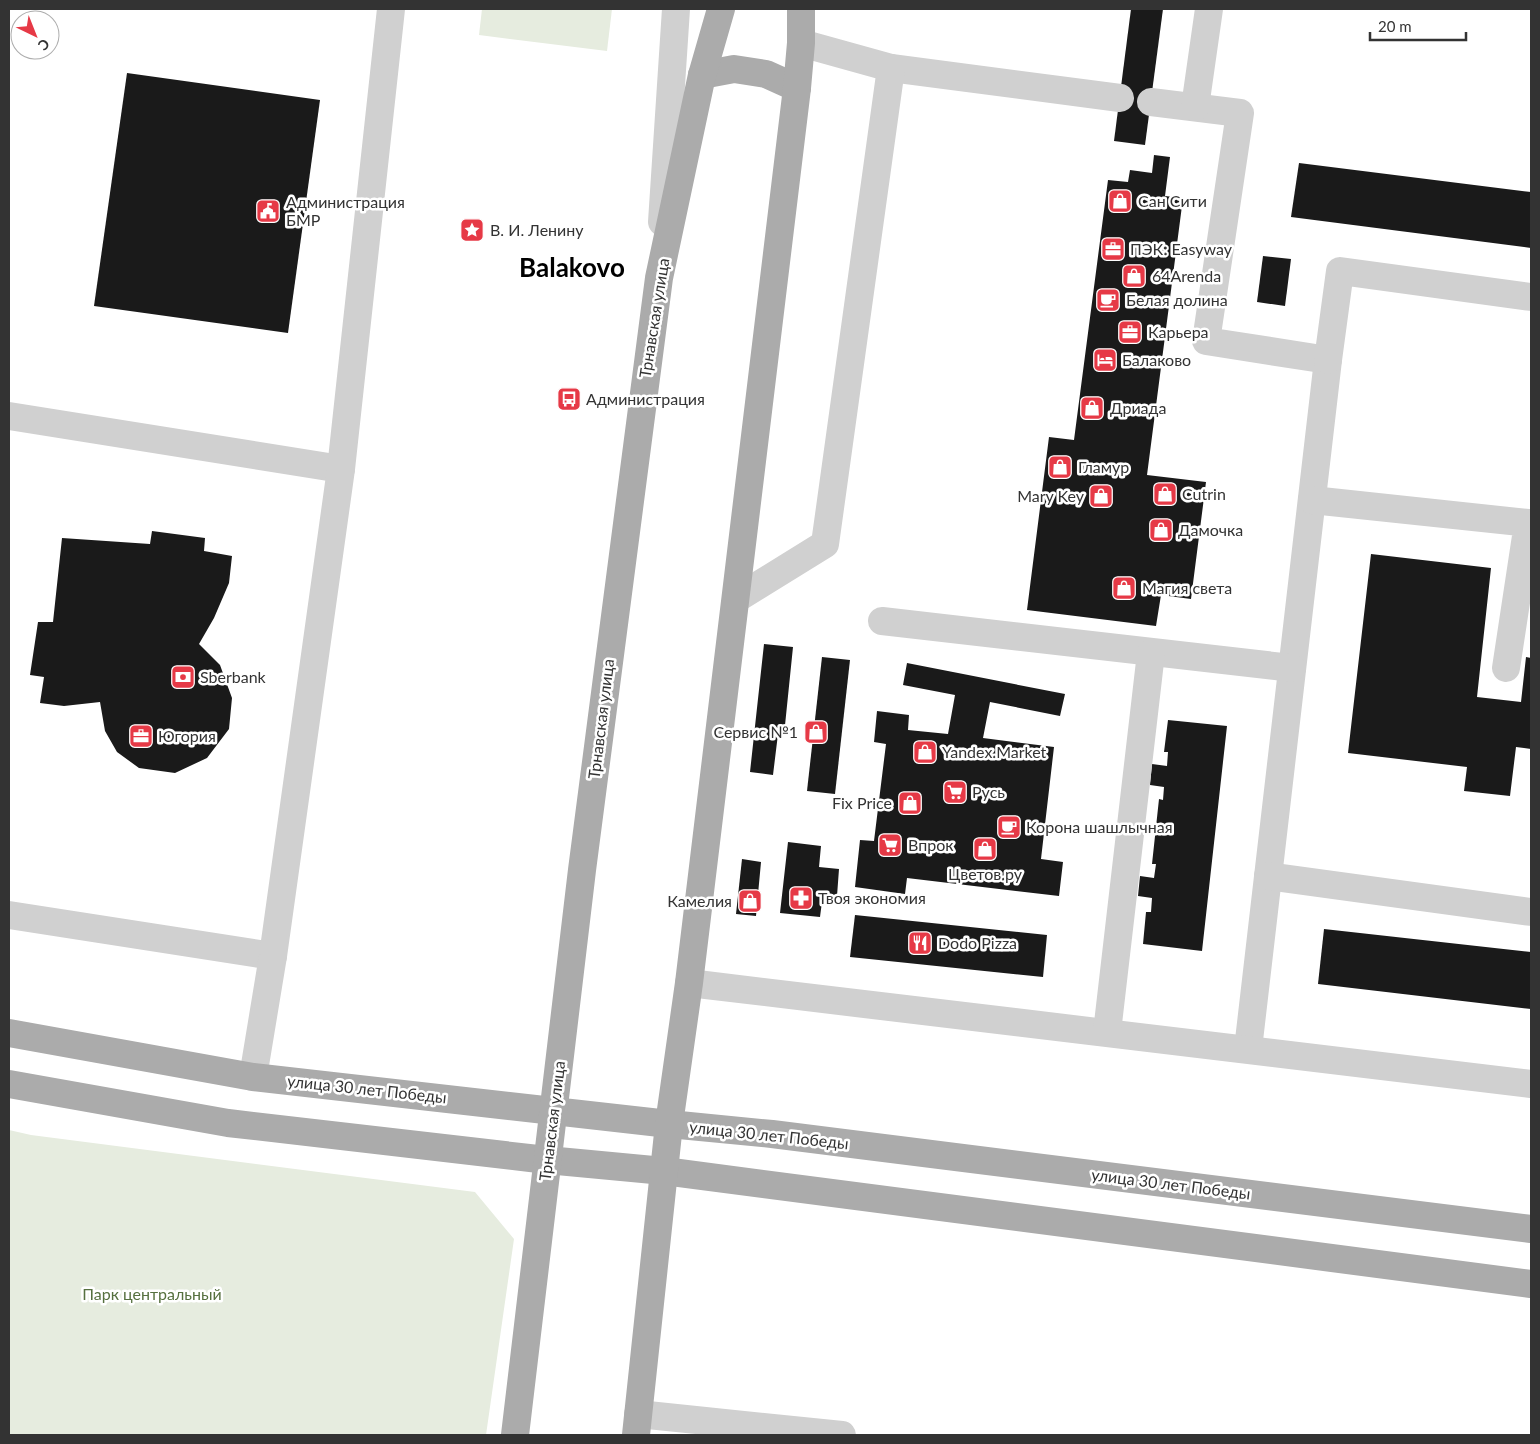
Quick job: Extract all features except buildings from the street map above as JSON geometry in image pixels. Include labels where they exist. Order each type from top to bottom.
[{"type":"main road","name":"Трнавская улица","points":[[515,1435],[600,732],[659,278],[702,75],[721,9]]},
{"type":"main road","points":[[637,1424],[669,1124],[689,983],[797,88],[801,43],[801,9]]},
{"type":"main road","points":[[702,75],[734,69],[766,74],[797,88]]},
{"type":"main road","name":"улица 30 лет Победы","points":[[9,1033],[254,1077],[800,1137],[1531,1229]]},
{"type":"main road","points":[[9,1084],[228,1123],[547,1160],[664,1171],[1531,1284]]},
{"type":"street","points":[[254,1077],[273,956],[341,469],[391,9]]},
{"type":"street","points":[[659,278],[676,9]]},
{"type":"street","points":[[1195,107],[1208,9]]},
{"type":"street","points":[[801,43],[891,68],[1120,98]]},
{"type":"street","points":[[736,599],[825,544],[891,68]]},
{"type":"street","points":[[1151,102],[1240,113],[1206,340],[1328,360]]},
{"type":"street","points":[[1248,1049],[1328,360],[1340,272],[1531,297]]},
{"type":"street","points":[[9,416],[341,469]]},
{"type":"street","points":[[1312,500],[1528,523],[1506,668]]},
{"type":"street","points":[[882,621],[1292,668]]},
{"type":"street","points":[[1107,1032],[1151,652]]},
{"type":"street","points":[[1268,876],[1531,912]]},
{"type":"street","points":[[9,915],[273,956]]},
{"type":"street","points":[[689,983],[1531,1084]]},
{"type":"street","points":[[637,1424],[842,1435]]},
{"type":"green space","points":[[482,9],[612,9],[607,51],[479,35]]},
{"type":"green space","name":"Парк центральный","points":[[9,1130],[31,1135],[475,1192],[514,1239],[486,1435],[9,1435]]},
{"type":"place","name":"Сан Сити","points":[[1120,201]]},
{"type":"place","name":"Администрация БМР","points":[[268,211]]},
{"type":"place","name":"В. И. Ленину","points":[[472,230]]},
{"type":"place","name":"ПЭК: Easyway","points":[[1113,249]]},
{"type":"place","name":"64Arenda","points":[[1134,276]]},
{"type":"place","name":"Белая долина","points":[[1108,300]]},
{"type":"place","name":"Карьера","points":[[1130,332]]},
{"type":"place","name":"Балаково","points":[[1105,360]]},
{"type":"place","name":"Администрация","points":[[569,399]]},
{"type":"place","name":"Дриада","points":[[1092,408]]},
{"type":"place","name":"Гламур","points":[[1060,467]]},
{"type":"place","name":"Cutrin","points":[[1165,494]]},
{"type":"place","name":"Mary Key","points":[[1101,496]]},
{"type":"place","name":"Дамочка","points":[[1161,530]]},
{"type":"place","name":"Магия света","points":[[1124,588]]},
{"type":"place","name":"Sberbank","points":[[183,677]]},
{"type":"place","name":"Сервис №1","points":[[816,732]]},
{"type":"place","name":"Югория","points":[[141,736]]},
{"type":"place","name":"Yandex.Market","points":[[925,752]]},
{"type":"place","name":"Русь","points":[[955,792]]},
{"type":"place","name":"Fix Price","points":[[910,803]]},
{"type":"place","name":"Корона шашлычная","points":[[1009,827]]},
{"type":"place","name":"Впрок","points":[[890,845]]},
{"type":"place","name":"Цветов.ру","points":[[985,849]]},
{"type":"place","name":"Твоя экономия","points":[[801,898]]},
{"type":"place","name":"Камелия","points":[[750,901]]},
{"type":"place","name":"Dodo Pizza","points":[[920,943]]},
{"type":"district","name":"Balakovo","points":[[572,268]]}]
